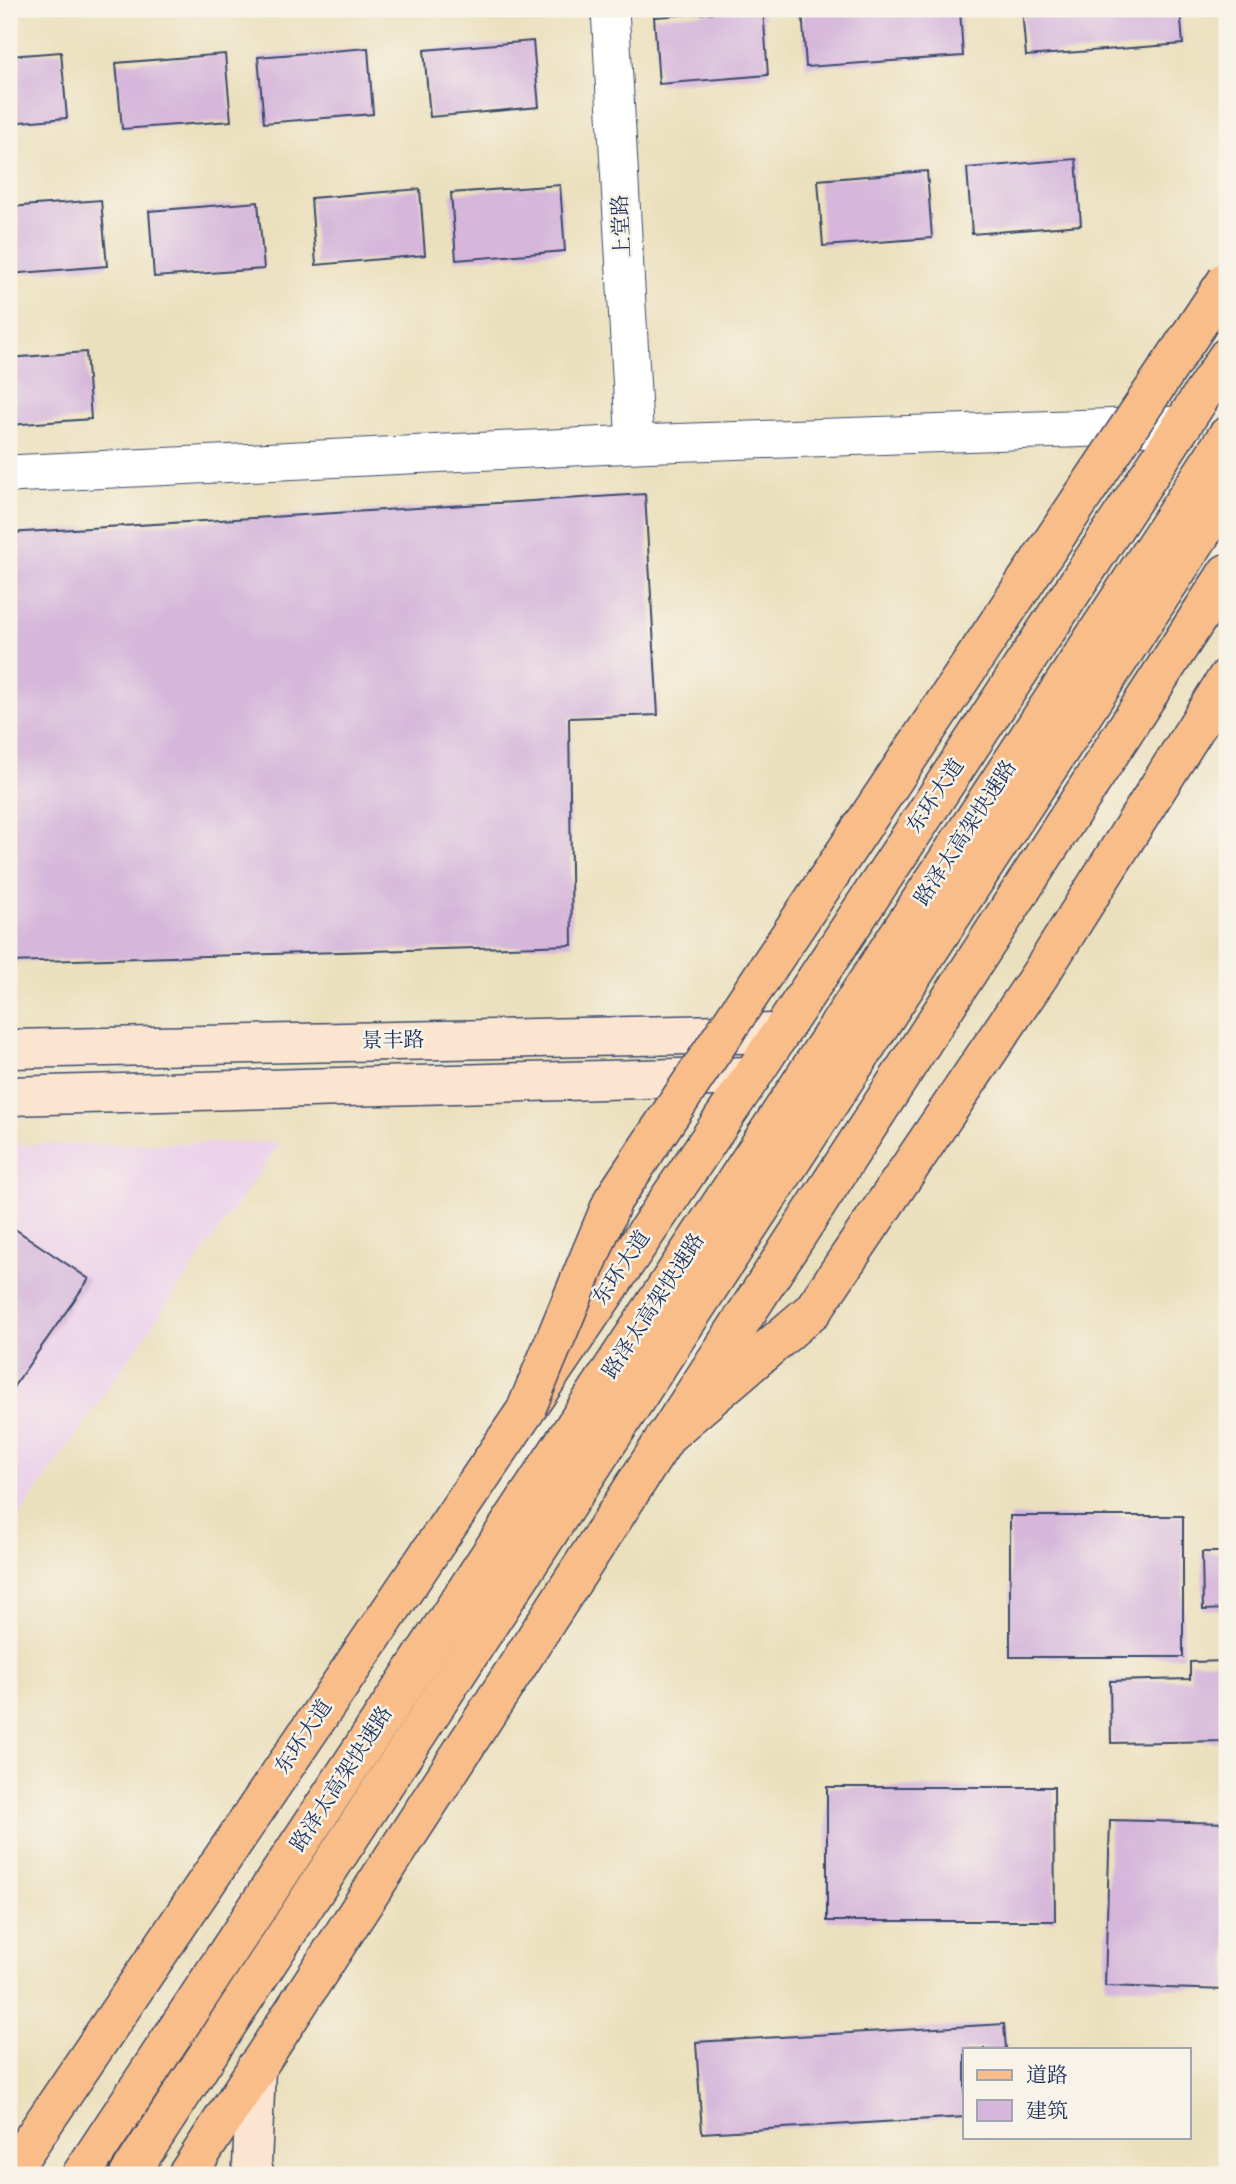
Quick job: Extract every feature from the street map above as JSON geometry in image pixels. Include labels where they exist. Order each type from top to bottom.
[{"type":"main road","points":[[527,1407],[613,1200],[1227,280]]},
{"type":"main road","name":"东环大道","points":[[9,2174],[752,1076],[1227,356]]},
{"type":"main road","name":"路泽太高架快速路","points":[[81,2175],[1227,436]]},
{"type":"main road","name":"路泽太高架快速路","points":[[129,2175],[1227,494]]},
{"type":"main road","points":[[187,2175],[1227,573]]},
{"type":"main road","points":[[665,1437],[813,1310],[1039,976],[1227,678]]},
{"type":"street","name":"上堂路","points":[[610,9],[635,444]]},
{"type":"street","points":[[9,474],[635,444],[1183,425]]},
{"type":"street","name":"景丰路","points":[[9,1049],[778,1033]]},
{"type":"street","points":[[9,1096],[752,1076]]},
{"type":"street","points":[[255,2175],[252,2166],[256,2067]]},
{"type":"shaded area","points":[[281,1142],[9,1531],[9,1145]]},
{"type":"building","points":[[763,9],[768,75],[659,84],[654,17]]},
{"type":"building","points":[[802,9],[960,9],[963,56],[806,67]]},
{"type":"building","points":[[1022,9],[1180,9],[1183,44],[1026,56]]},
{"type":"building","points":[[533,41],[539,107],[430,117],[424,50]]},
{"type":"building","points":[[368,48],[373,114],[264,123],[258,57]]},
{"type":"building","points":[[61,52],[67,118],[9,123],[9,56]]},
{"type":"building","points":[[225,54],[231,121],[122,129],[116,63]]},
{"type":"building","points":[[1076,159],[1081,225],[972,234],[967,168]]},
{"type":"building","points":[[927,171],[932,238],[823,246],[818,180]]},
{"type":"building","points":[[560,185],[565,251],[456,260],[451,193]]},
{"type":"building","points":[[420,189],[425,255],[316,265],[311,198]]},
{"type":"building","points":[[101,200],[107,266],[9,274],[9,207]]},
{"type":"building","points":[[258,202],[264,269],[154,277],[149,211]]},
{"type":"building","points":[[86,352],[91,419],[9,425],[9,358]]},
{"type":"building","points":[[645,494],[658,715],[569,718],[572,945],[9,962],[9,533]]},
{"type":"building","points":[[9,1225],[89,1279],[9,1393]]},
{"type":"building","points":[[1010,1516],[1183,1516],[1183,1657],[1010,1657]]},
{"type":"building","points":[[1202,1552],[1227,1552],[1227,1609],[1203,1610]]},
{"type":"building","points":[[1227,1661],[1227,1741],[1111,1743],[1110,1681],[1190,1679],[1190,1662]]},
{"type":"building","points":[[827,1787],[1054,1787],[1055,1921],[827,1921]]},
{"type":"building","points":[[1110,1820],[1227,1823],[1227,1990],[1105,1986]]},
{"type":"building","points":[[1004,2024],[1006,2048],[963,2048],[963,2117],[702,2133],[696,2042]]}]
